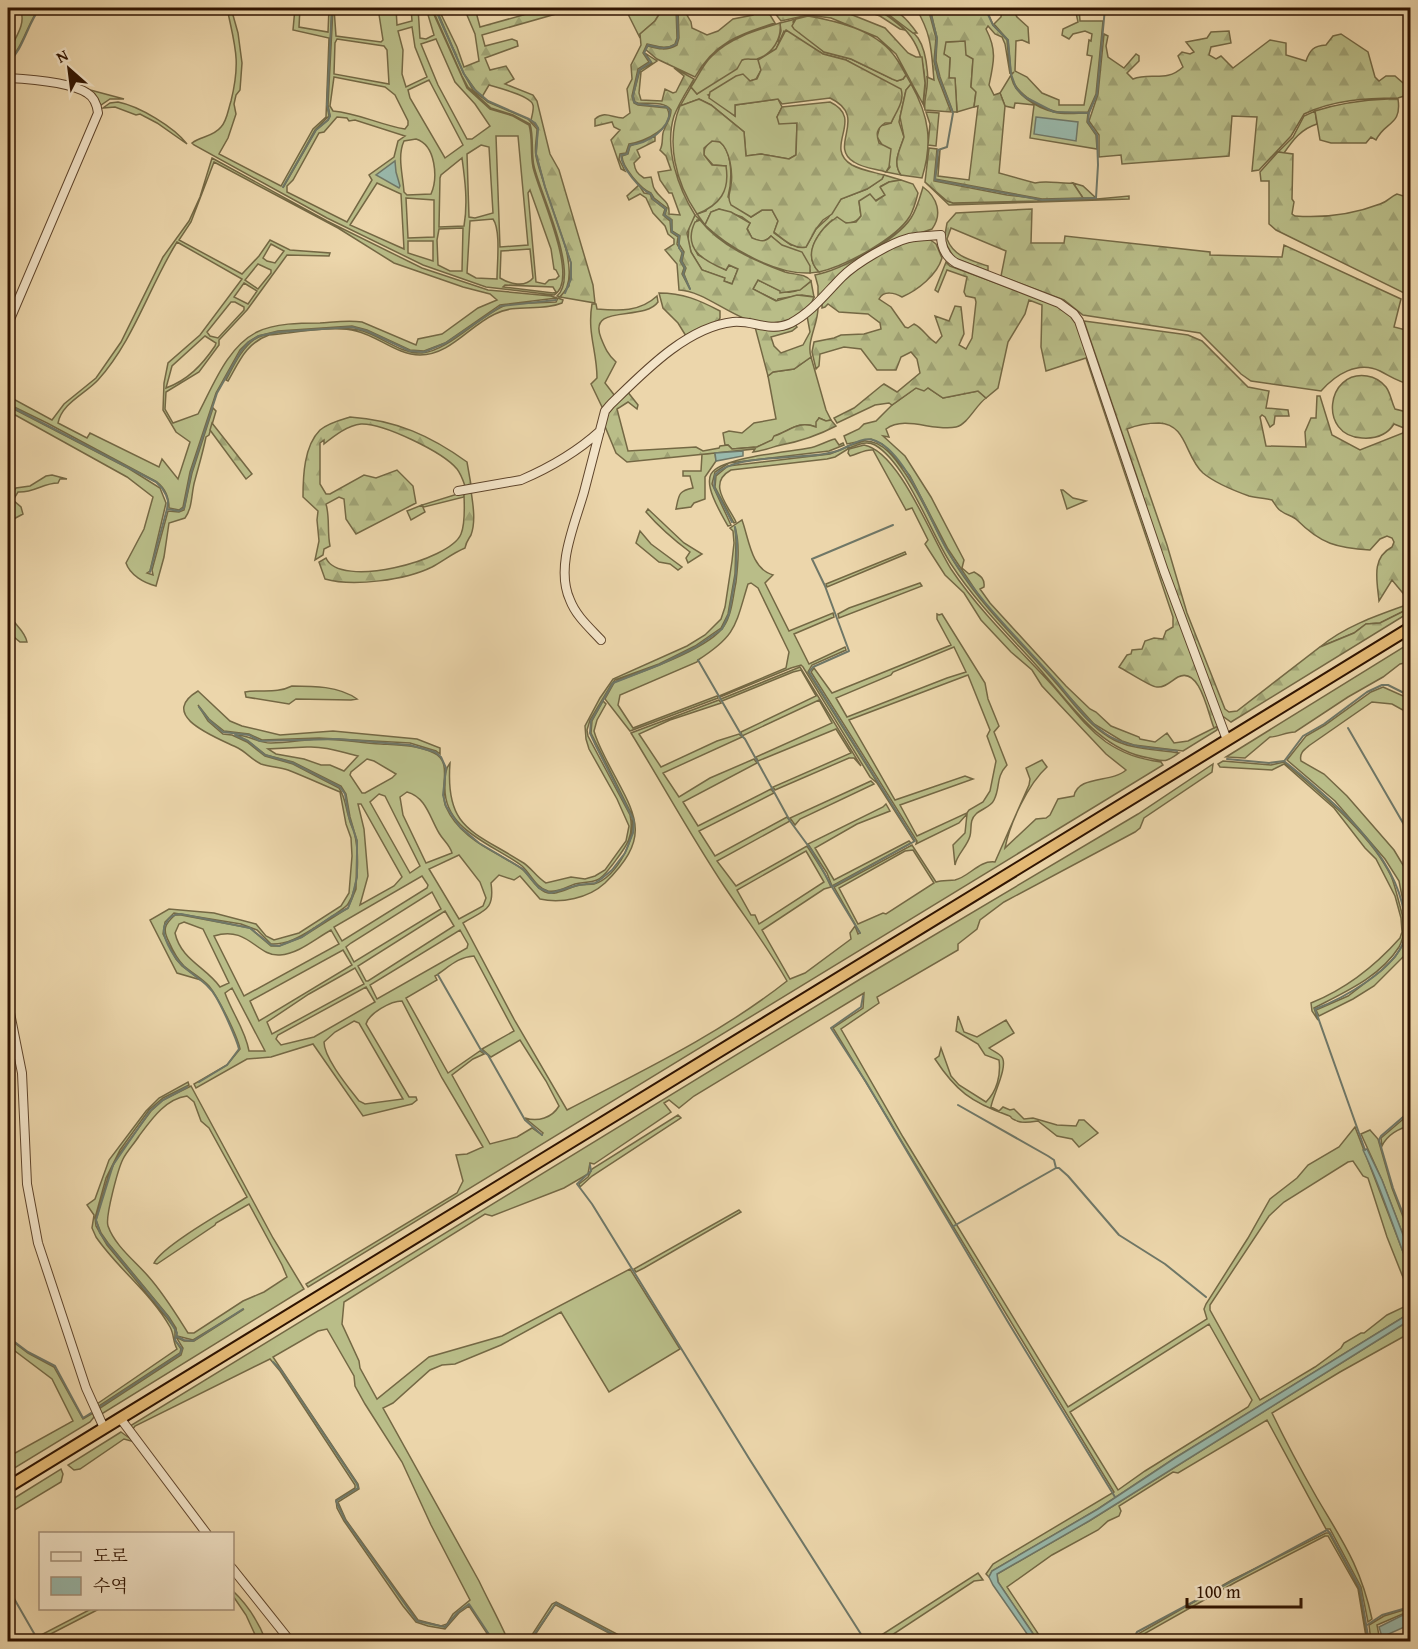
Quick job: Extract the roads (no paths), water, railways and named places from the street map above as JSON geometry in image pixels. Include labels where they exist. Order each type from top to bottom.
[{"type":"highway","points":[[8,1487],[1410,628]]},
{"type":"street","points":[[8,78],[63,85],[86,92],[96,104],[98,113],[8,324]]},
{"type":"street","points":[[601,640],[574,609],[567,592],[566,574],[572,531],[605,411],[610,405],[675,346],[722,324],[735,321],[765,327],[784,326],[803,316],[849,270],[865,260],[907,239],[941,235],[942,247],[956,264],[1059,303],[1074,314],[1079,321],[1161,562],[1227,740]]},
{"type":"street","points":[[458,491],[521,480],[531,476],[578,449],[600,431]]},
{"type":"street","points":[[8,1003],[22,1073],[27,1184],[38,1243],[86,1388],[104,1428]]},
{"type":"street","points":[[120,1418],[206,1532]]},
{"type":"street","points":[[234,1570],[291,1641]]},
{"type":"water","points":[[1036,117],[1078,122],[1076,141],[1034,134]]},
{"type":"water","points":[[395,161],[400,186],[399,188],[376,175]]},
{"type":"water","points":[[743,451],[743,456],[716,461],[715,453]]},
{"type":"water","points":[[1367,1149],[1382,1180],[1410,1253],[1410,1270],[1363,1150]]},
{"type":"water","points":[[1410,1313],[1410,1320],[1089,1521],[997,1574],[998,1582],[1038,1641],[1032,1641],[993,1585],[989,1577],[992,1571],[1098,1509],[1175,1458]]},
{"type":"water","points":[[1403,1615],[1409,1625],[1382,1637],[1379,1627]]},
{"type":"waterway","points":[[8,63],[18,50],[40,8]]},
{"type":"waterway","points":[[283,187],[316,130],[330,116],[327,105],[332,8]]},
{"type":"waterway","points":[[435,8],[464,74],[474,89],[488,101],[529,119],[538,128],[536,154],[571,263],[571,279],[565,293]]},
{"type":"waterway","points":[[677,8],[678,38],[676,44],[662,48],[648,45],[644,53],[651,62],[639,70],[633,96],[634,102],[638,104],[667,107],[670,111],[669,118],[662,130],[644,142],[630,145],[627,154],[621,155],[624,166],[632,178],[666,209],[664,215],[671,220],[672,232],[679,236],[679,248],[683,253],[681,261],[685,268],[683,274],[690,289]]},
{"type":"waterway","points":[[929,8],[937,38],[935,61],[953,113],[947,147],[938,150],[935,180],[1042,200],[1096,198],[1097,135],[1088,122],[1089,113]]},
{"type":"waterway","points":[[985,8],[993,25],[1008,40],[1011,74],[1016,88],[1025,97],[1054,112],[1089,113],[1097,94],[1105,8]]},
{"type":"waterway","points":[[167,509],[179,511],[184,508],[191,473],[217,393],[241,351],[259,336],[278,332],[352,327],[367,331],[410,351],[424,352],[446,343],[501,306],[556,300]]},
{"type":"waterway","points":[[8,405],[156,482],[162,488],[168,501],[167,509],[150,572]]},
{"type":"waterway","points":[[732,522],[714,487],[715,475],[721,470],[749,461],[825,454],[866,439],[876,441],[898,459],[908,474],[959,569],[999,619],[1088,719],[1103,732],[1119,741],[1143,747],[1177,751]]},
{"type":"waterway","points":[[860,933],[832,887],[915,841],[809,672],[813,667],[849,651],[825,586],[812,559],[893,525]]},
{"type":"waterway","points":[[199,707],[223,732],[249,735],[260,741],[337,739],[410,745],[435,752],[441,757],[446,768],[443,795],[446,806],[460,827],[479,843],[523,869],[539,888],[551,893],[578,885],[595,883],[612,870],[625,853],[633,833],[634,821],[590,733],[591,721],[613,683],[696,647],[722,629],[729,614],[736,573],[735,527]]},
{"type":"waterway","points":[[698,660],[790,821],[812,851],[832,887]]},
{"type":"waterway","points":[[1285,760],[1303,736],[1324,724],[1367,692],[1382,685],[1388,685],[1410,696]]},
{"type":"waterway","points":[[1348,728],[1410,835]]},
{"type":"waterway","points":[[199,1082],[227,1065],[239,1049],[229,1022],[213,992],[182,965],[171,951],[164,933],[167,921],[172,916],[181,914],[250,928],[271,945],[279,946],[302,937],[348,908],[357,877],[357,841],[349,817],[345,794],[340,787],[293,763],[265,755],[248,741],[235,735]]},
{"type":"waterway","points":[[1227,759],[1269,763],[1284,761],[1340,809],[1358,828],[1388,869],[1398,890],[1405,927],[1404,940],[1399,951],[1379,972],[1353,991],[1315,1009],[1365,1150]]},
{"type":"waterway","points":[[438,975],[525,1120],[542,1135]]},
{"type":"waterway","points":[[863,996],[861,1007],[831,1028],[866,1082],[1115,1497]]},
{"type":"waterway","points":[[187,1087],[163,1100],[150,1111],[113,1165],[96,1220],[100,1233],[107,1243],[168,1317],[177,1333],[176,1336],[193,1341],[243,1309]]},
{"type":"waterway","points":[[958,1105],[1054,1160],[1056,1168],[1068,1176],[1119,1235],[1165,1264],[1206,1297]]},
{"type":"waterway","points":[[1410,1111],[1379,1140],[1393,1188],[1410,1232]]},
{"type":"waterway","points":[[590,1165],[591,1171],[577,1184],[592,1204],[750,1460],[866,1642]]},
{"type":"waterway","points":[[952,1227],[1056,1168]]},
{"type":"waterway","points":[[98,1408],[180,1354],[182,1349],[175,1340],[176,1336]]},
{"type":"waterway","points":[[8,1337],[28,1352],[55,1366],[83,1418],[91,1413]]},
{"type":"waterway","points":[[273,1362],[281,1370],[357,1484],[358,1488],[336,1501],[345,1520],[417,1621],[445,1627],[458,1612],[469,1604],[494,1642]]},
{"type":"waterway","points":[[1128,1642],[1137,1632],[1327,1530],[1360,1588],[1369,1642]]},
{"type":"waterway","points":[[8,1588],[39,1642]]},
{"type":"waterway","points":[[529,1642],[556,1603],[627,1642]]},
{"type":"waterway","points":[[1367,1625],[1382,1615],[1410,1607]]},
{"type":"waterway","points":[[503,1642],[509,1639],[511,1642]]}]
